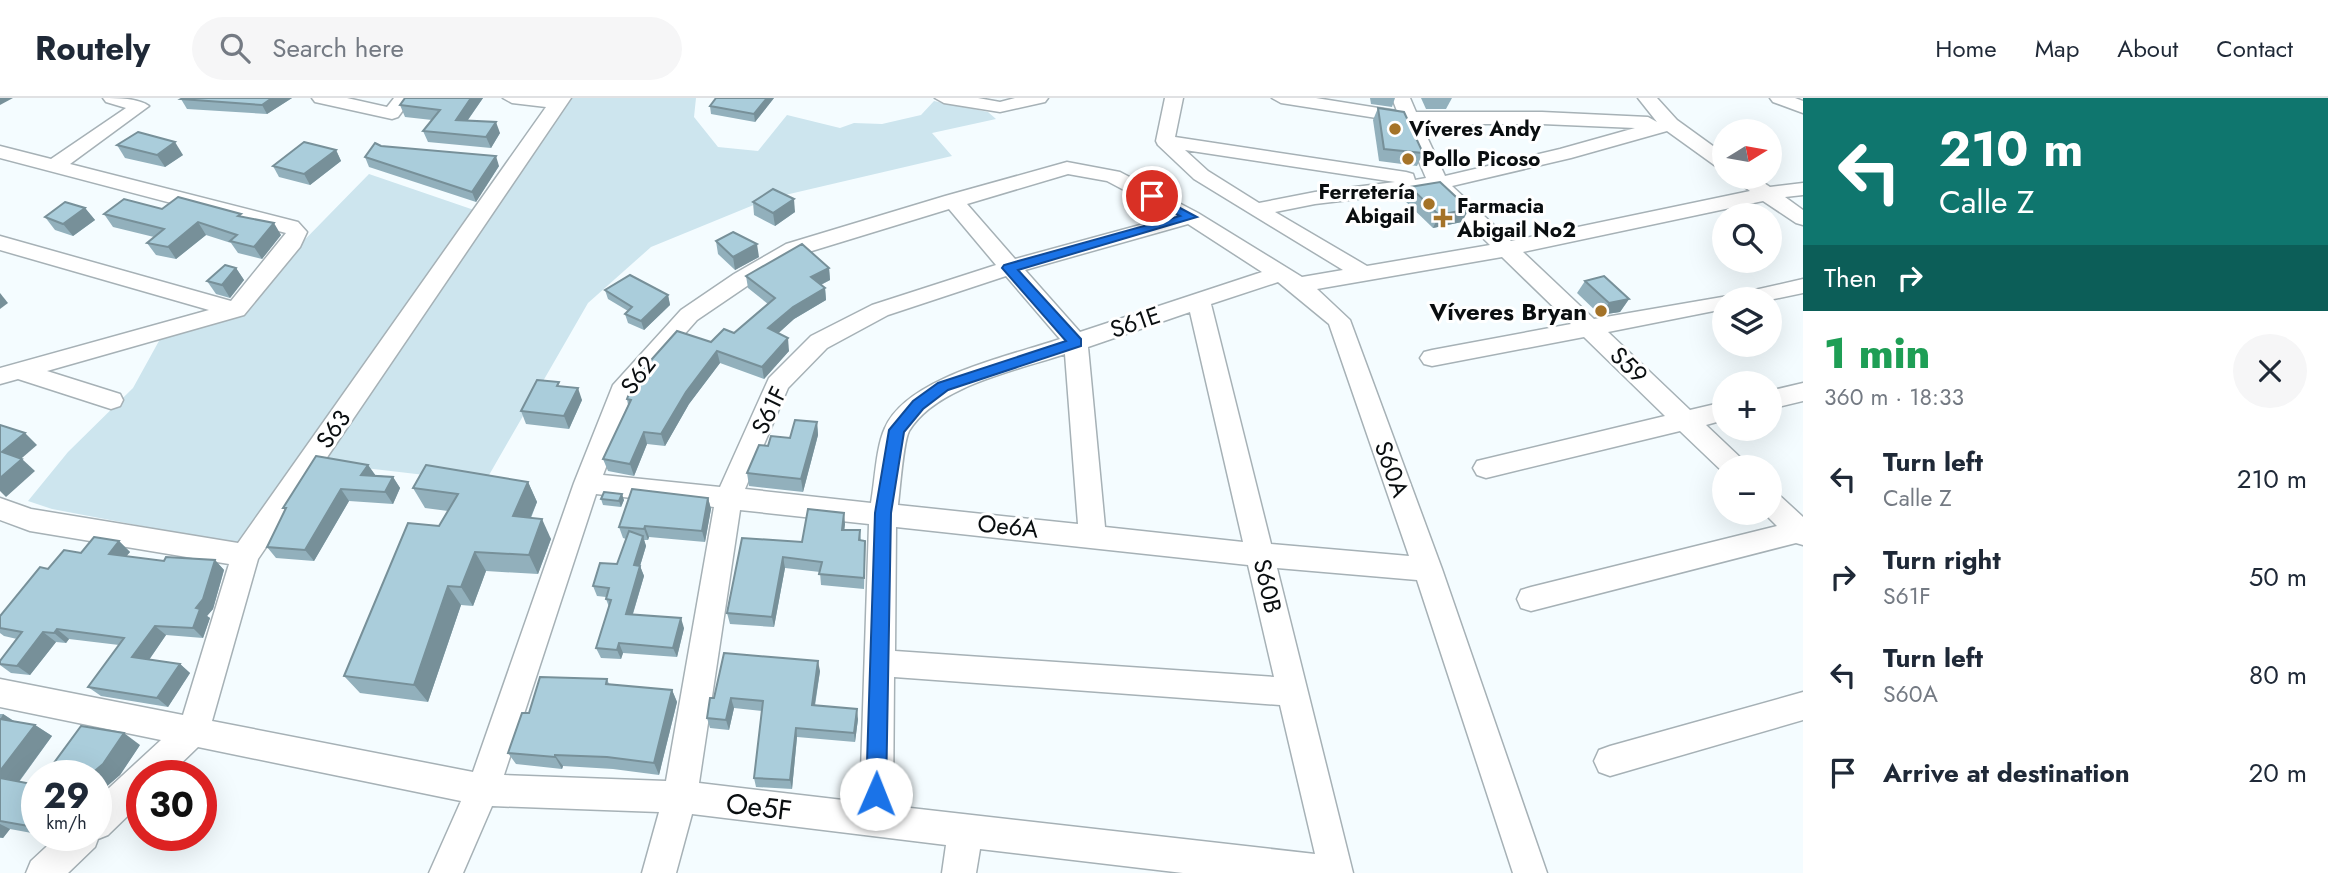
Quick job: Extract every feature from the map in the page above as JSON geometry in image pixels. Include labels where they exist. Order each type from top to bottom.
[{"type":"street","points":[[56,165],[140,106],[112,98]]},
{"type":"street","points":[[321,98],[398,106]]},
{"type":"street","points":[[512,98],[560,100]]},
{"type":"street","points":[[954,99],[1000,107],[1039,98]]},
{"type":"street","points":[[1165,141],[1174,98]]},
{"type":"street","points":[[1281,98],[1409,118],[1542,118],[1670,124]]},
{"type":"street","name":"S59","points":[[1401,98],[1438,183],[1721,455]]},
{"type":"street","points":[[1647,98],[1670,124],[1712,154]]},
{"type":"street","points":[[1779,98],[1803,108]]},
{"type":"street","name":"S63","points":[[194,730],[245,555],[560,100]]},
{"type":"street","points":[[1255,210],[1315,198],[1438,183],[1564,154],[1670,124]]},
{"type":"street","points":[[1165,141],[1438,183]]},
{"type":"street","points":[[1165,141],[1201,175],[1363,273]]},
{"type":"street","points":[[0,152],[291,227],[297,232],[293,242],[236,310],[6,371]]},
{"type":"street","points":[[493,156],[520,159]]},
{"type":"street","name":"S62","points":[[446,873],[483,790],[587,483],[625,385],[689,315],[741,279],[794,249],[1067,168],[1114,176]]},
{"type":"street","name":"S60A","points":[[1114,176],[1191,217],[1290,279],[1339,320],[1429,569],[1530,873]]},
{"type":"street","points":[[1759,189],[1803,219]]},
{"type":"street","name":"S61E","points":[[876,820],[883,513],[896,430],[918,405],[943,387],[1199,300],[1290,279],[1363,273],[1507,249],[1766,194],[1803,189]]},
{"type":"street","points":[[952,200],[1076,342],[1092,535]]},
{"type":"street","name":"S61F","points":[[659,873],[680,797],[729,496],[778,384],[819,342],[880,310],[1009,268],[1191,217]]},
{"type":"street","points":[[0,243],[236,310]]},
{"type":"street","points":[[1782,290],[1803,286]]},
{"type":"street","name":"S60B","points":[[1199,300],[1336,873]]},
{"type":"street","points":[[1432,358],[1712,304]]},
{"type":"street","points":[[6,371],[111,400]]},
{"type":"street","points":[[1782,397],[1803,392]]},
{"type":"street","points":[[1486,468],[1712,414]]},
{"type":"street","name":"Oe6A","points":[[587,483],[729,496],[1261,555],[1429,569]]},
{"type":"street","points":[[0,509],[30,520],[245,555]]},
{"type":"street","points":[[1782,513],[1802,532]]},
{"type":"street","points":[[1531,599],[1802,532]]},
{"type":"street","points":[[878,663],[1293,692]]},
{"type":"street","points":[[0,693],[194,730]]},
{"type":"street","points":[[1610,761],[1803,706]]},
{"type":"street","points":[[162,760],[194,730]]},
{"type":"street","name":"Oe5F","points":[[194,730],[483,790],[680,797],[876,820],[1194,865],[1327,873]]},
{"type":"street","points":[[112,808],[126,794]]},
{"type":"street","points":[[959,873],[965,832]]},
{"type":"street","points":[[43,873],[66,851]]},
{"type":"shaded area","points":[[571,98],[696,98],[694,117],[718,147],[758,151],[787,115],[840,128],[854,123],[882,124],[921,115],[934,101],[988,112],[996,119],[932,133],[952,156],[768,199],[651,247],[588,303],[485,482],[322,463]]},
{"type":"shaded area","points":[[369,174],[474,210],[242,545],[52,509],[28,501],[68,452],[133,388],[165,330],[236,310]]},
{"type":"building","points":[[272,98],[262,105],[181,99]]},
{"type":"building","points":[[405,98],[471,98],[456,120],[496,122],[486,137],[423,131],[440,110],[400,105]]},
{"type":"building","points":[[716,98],[767,98],[754,114],[710,106]]},
{"type":"building","points":[[1378,108],[1404,112],[1423,153],[1384,149]]},
{"type":"building","points":[[138,132],[175,142],[157,155],[117,145]]},
{"type":"building","points":[[304,142],[336,150],[304,174],[273,166]]},
{"type":"building","points":[[375,143],[381,146],[496,156],[472,192],[365,157]]},
{"type":"building","points":[[1440,182],[1469,209],[1439,215],[1410,187]]},
{"type":"building","points":[[773,189],[794,199],[773,213],[753,202]]},
{"type":"building","points":[[178,197],[241,214],[238,216],[274,223],[254,247],[230,241],[237,235],[198,222],[168,247],[147,243],[164,229],[104,214],[124,199],[162,209]]},
{"type":"building","points":[[65,202],[85,208],[63,224],[45,217]]},
{"type":"building","points":[[733,232],[757,244],[733,257],[716,241]]},
{"type":"building","points":[[802,244],[829,268],[811,277],[825,288],[793,307],[768,328],[788,338],[762,367],[717,351],[686,392],[661,434],[644,432],[630,464],[603,459],[631,400],[627,399],[635,378],[677,331],[711,342],[724,329],[734,333],[775,298],[746,276]]},
{"type":"building","points":[[225,265],[236,268],[222,285],[207,281]]},
{"type":"building","points":[[630,275],[668,295],[641,321],[625,314],[632,307],[605,290]]},
{"type":"building","points":[[1604,276],[1629,299],[1609,303],[1585,281]]},
{"type":"building","points":[[537,380],[559,382],[557,386],[578,388],[564,416],[521,411]]},
{"type":"building","points":[[795,420],[817,422],[801,479],[747,473],[759,445],[768,446],[771,436],[790,438]]},
{"type":"building","points":[[0,425],[25,433],[2,452],[22,459],[0,478]]},
{"type":"building","points":[[316,456],[368,465],[361,475],[393,477],[385,492],[341,489],[305,550],[267,547],[286,508],[283,508]]},
{"type":"building","points":[[426,465],[528,482],[513,516],[542,519],[529,555],[475,552],[461,587],[448,586],[414,685],[344,676],[408,523],[439,526],[458,494],[413,488]]},
{"type":"building","points":[[632,489],[708,498],[702,531],[645,526],[644,529],[619,527]]},
{"type":"building","points":[[604,492],[622,494],[619,501],[601,499]]},
{"type":"building","points":[[808,509],[844,513],[842,530],[860,530],[859,540],[865,541],[864,578],[819,574],[822,562],[783,557],[772,617],[727,613],[742,538],[802,542]]},
{"type":"building","points":[[629,531],[643,536],[634,565],[640,566],[626,614],[681,618],[673,648],[619,643],[617,650],[596,648],[611,600],[606,599],[609,588],[593,586],[600,563],[617,564]]},
{"type":"building","points":[[94,537],[119,541],[109,554],[164,561],[166,557],[215,560],[203,599],[196,608],[200,609],[193,628],[155,626],[132,657],[180,664],[157,698],[88,687],[124,638],[57,629],[54,633],[43,632],[17,666],[0,664],[22,632],[0,628],[0,616],[40,567],[48,569],[64,550],[81,553]]},
{"type":"building","points":[[724,653],[818,661],[812,705],[857,709],[854,733],[796,728],[790,780],[754,778],[763,701],[731,698],[726,720],[707,718],[710,698],[714,698]]},
{"type":"building","points":[[540,677],[607,679],[606,684],[672,690],[654,763],[607,757],[508,753],[522,713],[529,713]]},
{"type":"building","points":[[0,719],[35,725],[0,771]]},
{"type":"building","points":[[81,726],[124,733],[106,760],[56,760]]},
{"type":"building","points":[[0,778],[21,782],[21,825],[0,821]]},
{"type":"place","name":"Víveres Andy","points":[[1395,129]]},
{"type":"place","name":"Pollo Picoso","points":[[1408,159]]},
{"type":"place","name":"Ferretería Abigail","points":[[1429,204]]},
{"type":"place","name":"Farmacia Abigail No2","points":[[1443,218]]},
{"type":"place","name":"Víveres Bryan","points":[[1601,311]]},
{"type":"route","points":[[876,794],[883,513],[896,430],[918,405],[943,387],[1076,342],[1009,268],[1191,217],[1152,196]]}]
